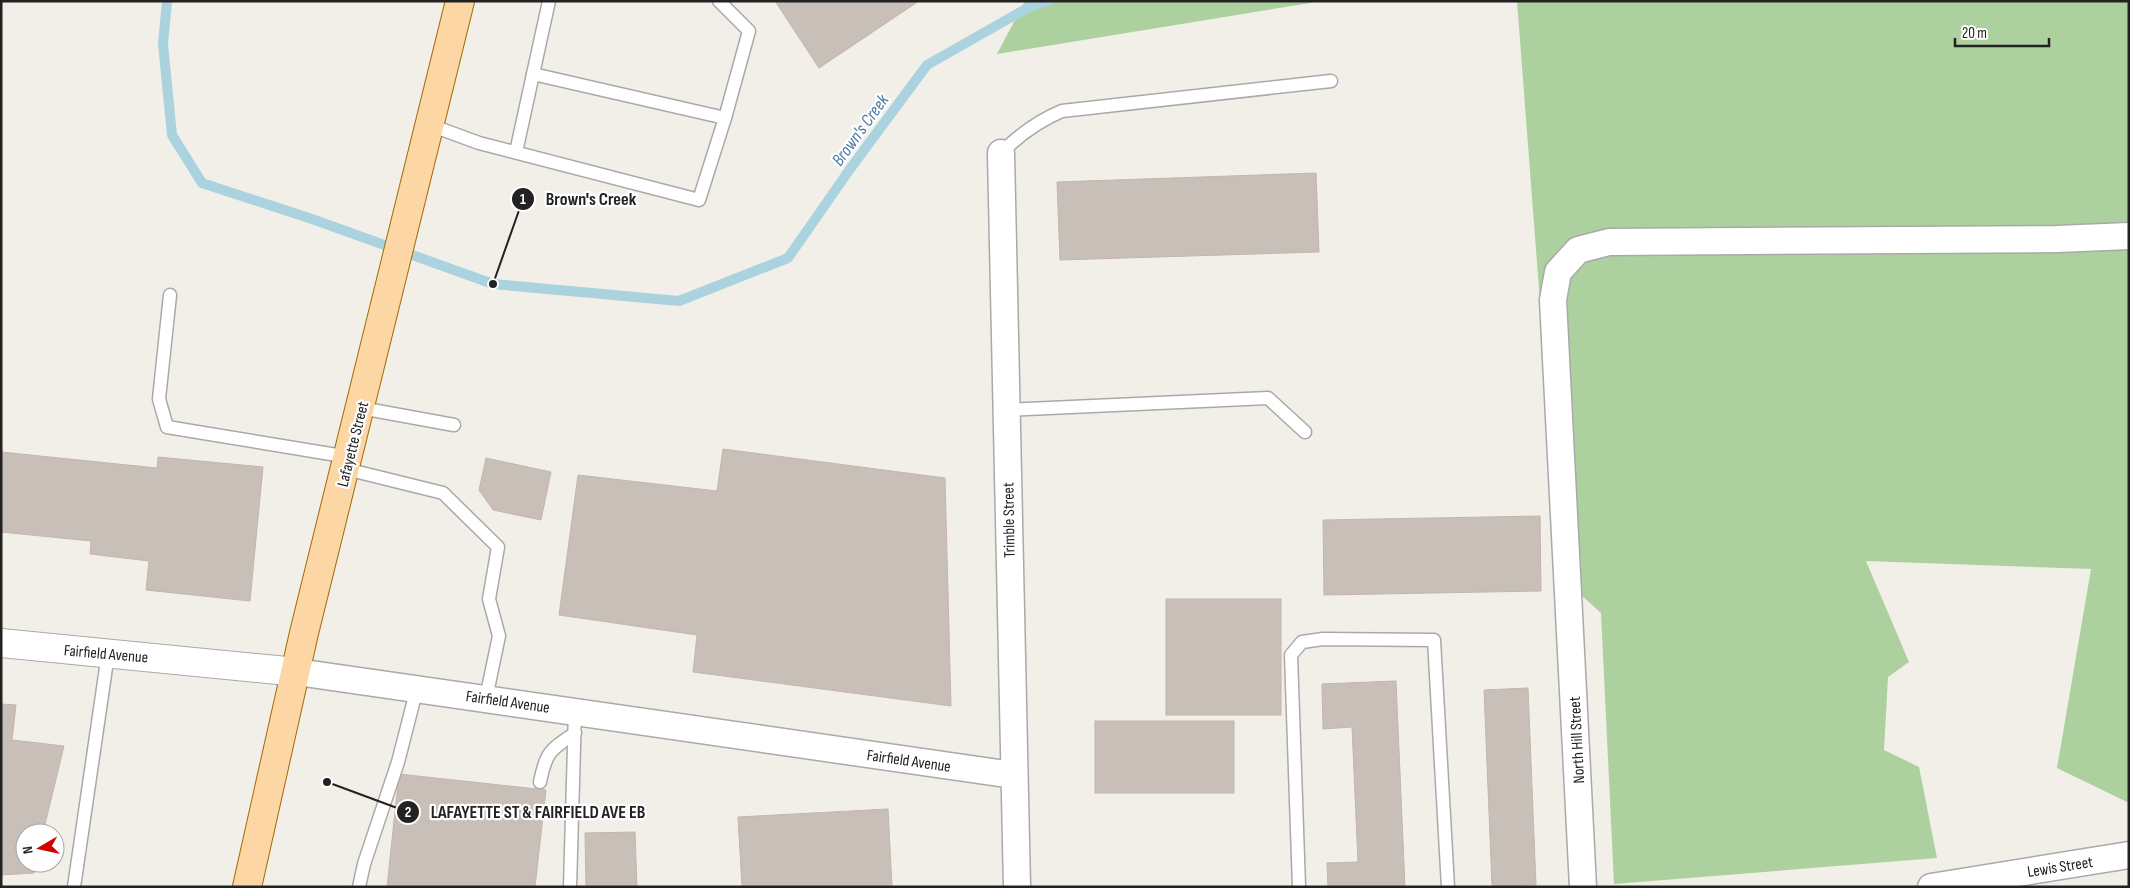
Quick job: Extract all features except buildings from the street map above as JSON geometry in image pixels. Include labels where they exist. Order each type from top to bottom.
[{"type":"main road","name":"Lafayette Street","points":[[247,887],[297,672],[304,633],[348,463],[460,1]]},
{"type":"street","name":"Trimble Street","points":[[1001,153],[1013,775],[1017,887]]},
{"type":"street","name":"North Hill Street","points":[[1583,887],[1553,300],[1558,272],[1578,250],[1609,242],[2057,240],[2129,236]]},
{"type":"street","name":"Fairfield Avenue","points":[[1,643],[297,672],[486,698],[575,722],[1013,775]]},
{"type":"street","name":"Lewis Street","points":[[1931,887],[2129,855]]},
{"type":"lane","points":[[516,152],[549,1]]},
{"type":"lane","points":[[430,125],[479,143],[699,200],[725,118],[749,31],[719,1]]},
{"type":"lane","points":[[533,74],[725,118]]},
{"type":"lane","points":[[1001,153],[1020,133],[1044,118],[1062,111],[1331,82]]},
{"type":"lane","points":[[170,295],[159,399],[167,427],[348,463],[443,493],[498,547],[488,599],[498,636],[486,698]]},
{"type":"lane","points":[[1006,410],[1268,398],[1305,432]]},
{"type":"lane","points":[[361,408],[454,425]]},
{"type":"lane","points":[[1298,887],[1291,655],[1302,642],[1323,639],[1434,640],[1448,887]]},
{"type":"lane","points":[[74,887],[108,654]]},
{"type":"lane","points":[[359,887],[364,864],[398,762],[417,688]]},
{"type":"lane","points":[[540,782],[544,760],[575,722]]},
{"type":"lane","points":[[570,887],[575,722]]},
{"type":"green space","points":[[1025,1],[1322,1],[997,54]]},
{"type":"green space","points":[[1517,1],[2129,1],[2129,803],[2057,768],[2091,569],[1866,561],[1909,662],[1888,677],[1884,750],[1919,767],[1937,858],[1614,884],[1601,613],[1561,577]]},
{"type":"waterway","name":"Brown's Creek","points":[[167,1],[163,44],[172,135],[202,183],[312,219],[493,284],[679,301],[788,258],[850,169],[927,65],[1031,6],[1049,1]]},
{"type":"place","name":"Brown's Creek","points":[[493,284]]},
{"type":"place","name":"LAFAYETTE ST & FAIRFIELD AVE EB","points":[[327,782]]}]
